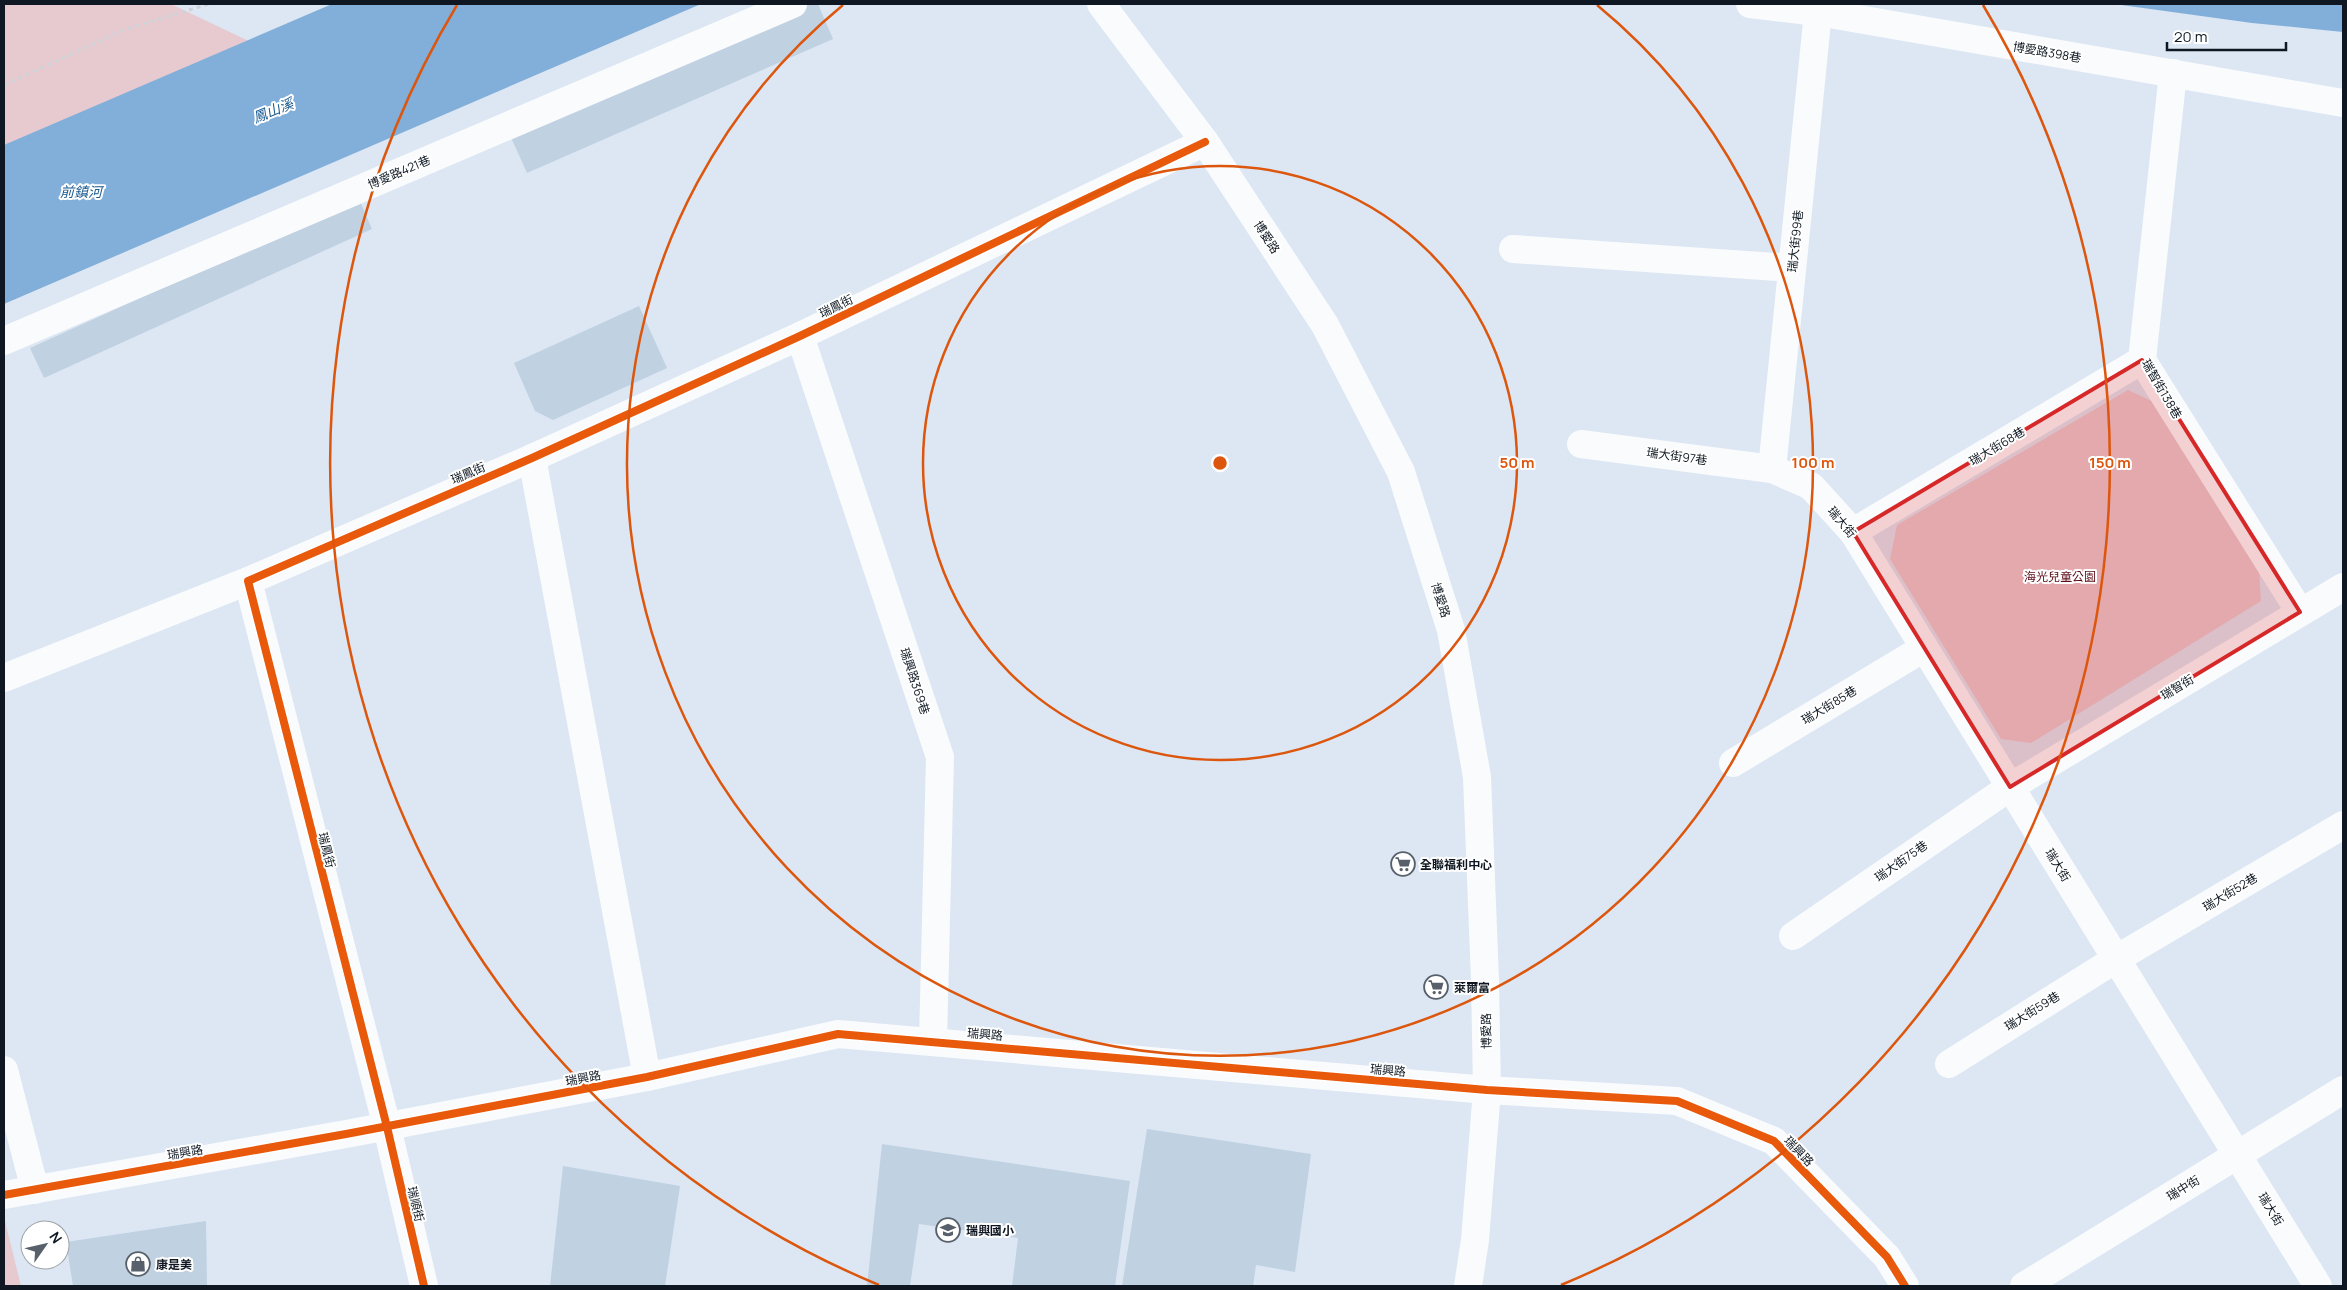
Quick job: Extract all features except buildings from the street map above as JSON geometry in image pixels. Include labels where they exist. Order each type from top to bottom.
[{"type":"street","name":"博愛路421巷","points":[[4,341],[793,4]]},
{"type":"street","name":"博愛路","points":[[1101,4],[1205,142],[1325,325],[1401,472],[1451,630],[1477,777],[1487,1090],[1475,1240],[1468,1286]]},
{"type":"street","name":"博愛路398巷","points":[[1750,4],[1818,12],[2343,102]]},
{"type":"street","name":"瑞大街99巷","points":[[1772,469],[1818,12]]},
{"type":"street","name":"瑞智街138巷","points":[[2173,73],[2142,360],[2300,612]]},
{"type":"street","name":"瑞鳳街","points":[[4,678],[248,581],[532,458],[800,336],[1205,142]]},
{"type":"street","points":[[1513,249],[1792,268]]},
{"type":"street","name":"瑞興路369巷","points":[[800,336],[940,757],[933,1041]]},
{"type":"street","name":"瑞大街68巷","points":[[1853,532],[2142,360]]},
{"type":"street","name":"瑞大街97巷","points":[[1581,444],[1772,469]]},
{"type":"street","points":[[532,458],[647,1077]]},
{"type":"street","name":"瑞大街","points":[[1772,469],[1810,486],[1853,532],[2318,1286]]},
{"type":"street","name":"瑞鳳街","points":[[248,581],[387,1127]]},
{"type":"street","name":"瑞智街","points":[[2010,787],[2343,587]]},
{"type":"street","name":"瑞大街85巷","points":[[1733,763],[1924,648]]},
{"type":"street","name":"瑞大街75巷","points":[[1793,936],[2010,787]]},
{"type":"street","name":"瑞大街52巷","points":[[2116,959],[2343,825]]},
{"type":"street","name":"瑞大街59巷","points":[[1949,1064],[2116,959]]},
{"type":"street","name":"瑞興路","points":[[4,1196],[387,1127],[647,1077],[838,1034],[1487,1090],[1677,1101],[1774,1142],[1887,1257],[1905,1286]]},
{"type":"street","points":[[4,1070],[36,1190]]},
{"type":"street","name":"瑞中街","points":[[2024,1286],[2343,1090]]},
{"type":"street","name":"瑞順街","points":[[387,1127],[424,1286]]},
{"type":"path","points":[[4,86],[126,29],[209,4]]},
{"type":"highlighted area","points":[[2142,360],[2300,612],[2010,787],[1853,532]]},
{"type":"green space","points":[[4,4],[171,4],[255,44],[4,149]]},
{"type":"green space","name":"海光兒童公園","points":[[2128,390],[2154,402],[2259,569],[2261,601],[2031,743],[2001,739],[1890,559],[1897,525]]},
{"type":"green space","points":[[5,1221],[21,1286],[4,1286]]},
{"type":"water","name":"前鎮河","points":[[332,4],[701,4],[4,304],[4,145]]},
{"type":"water","points":[[2114,4],[2343,4],[2343,32],[2252,23]]},
{"type":"cycle path","points":[[424,1286],[387,1127],[248,581],[532,458],[800,336],[1205,142]]},
{"type":"cycle path","points":[[4,1195],[346,1134],[647,1077],[838,1034],[1487,1090],[1677,1101],[1774,1141],[1887,1257],[1905,1286]]},
{"type":"place","name":"全聯福利中心","points":[[1403,864]]},
{"type":"place","name":"萊爾富","points":[[1436,987]]},
{"type":"place","name":"瑞興國小","points":[[948,1230]]},
{"type":"place","name":"康是美","points":[[138,1264]]},
{"type":"water label","name":"鳳山溪","points":[[273,110]]}]
